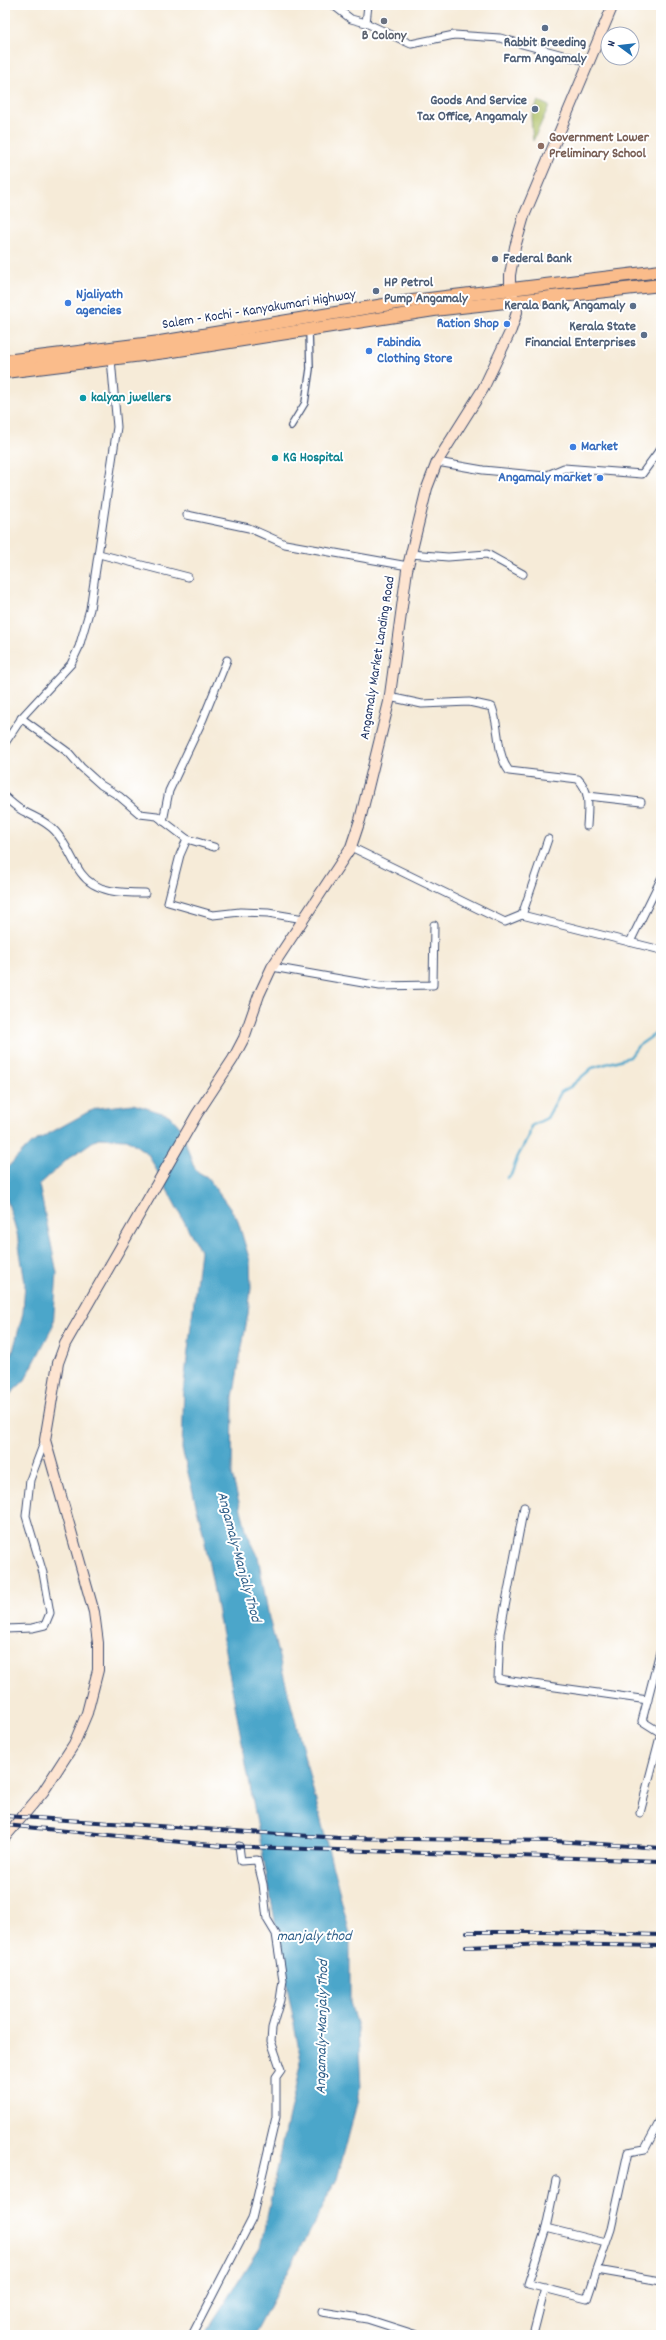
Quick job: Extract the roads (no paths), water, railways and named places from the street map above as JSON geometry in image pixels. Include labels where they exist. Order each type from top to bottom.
[{"type":"highway","name":"Salem - Kochi - Kanyakumari Highway","points":[[5,361],[160,342],[396,303],[661,271]]},
{"type":"highway","name":"Salem - Kochi - Kanyakumari Highway","points":[[5,372],[111,359],[434,310],[661,285]]},
{"type":"main road","points":[[516,302],[510,290],[510,275],[515,246],[524,216],[613,5]]},
{"type":"main road","name":"Angamaly Market Landing Road","points":[[45,1440],[58,1363],[65,1344],[155,1184],[233,1060],[244,1038],[259,995],[272,968],[351,847],[377,752],[389,697],[410,554],[427,488],[438,462],[483,389],[502,350],[517,312],[516,302]]},
{"type":"main road","points":[[5,1838],[43,1792],[74,1744],[86,1713],[98,1670],[98,1643],[94,1612],[45,1440]]},
{"type":"street","points":[[333,5],[351,19],[366,23],[411,44],[454,35],[500,38],[589,62]]},
{"type":"street","points":[[366,23],[368,5]]},
{"type":"street","points":[[291,426],[305,403],[310,369],[309,330]]},
{"type":"street","points":[[5,743],[21,718],[63,674],[74,658],[90,609],[117,427],[111,359]]},
{"type":"street","points":[[438,462],[483,470],[545,476],[564,468],[642,474],[661,448]]},
{"type":"street","points":[[187,515],[249,528],[285,544],[408,566]]},
{"type":"street","points":[[98,554],[188,577]]},
{"type":"street","points":[[410,554],[448,557],[487,554],[523,574]]},
{"type":"street","points":[[163,821],[169,791],[203,719],[227,660]]},
{"type":"street","points":[[389,697],[422,704],[469,702],[492,707],[496,719],[502,762],[510,771],[578,778],[586,787],[588,796],[588,826]]},
{"type":"street","points":[[21,718],[69,753],[96,780],[119,796],[140,814],[157,816],[187,839],[214,847]]},
{"type":"street","points":[[588,796],[641,802]]},
{"type":"street","points":[[5,797],[24,812],[45,822],[56,832],[69,849],[81,873],[96,887],[122,893],[145,893]]},
{"type":"street","points":[[187,839],[180,855],[168,902],[213,915],[240,912],[268,913],[304,919]]},
{"type":"street","points":[[522,915],[548,839]]},
{"type":"street","points":[[351,847],[505,922],[522,915],[661,950]]},
{"type":"street","points":[[630,942],[661,879]]},
{"type":"street","points":[[272,968],[380,986],[433,985],[434,925]]},
{"type":"street","points":[[5,1629],[32,1628],[45,1625],[50,1613],[43,1573],[26,1516],[30,1480],[45,1440]]},
{"type":"street","points":[[524,1507],[500,1633],[498,1679],[648,1700]]},
{"type":"street","points":[[640,1813],[661,1733],[642,1721],[661,1648]]},
{"type":"street","points":[[192,2335],[252,2219],[276,2117],[276,2077],[281,2070],[271,2041],[272,2028],[280,2000],[283,1980],[276,1934],[267,1919],[263,1884],[257,1860],[241,1861],[239,1846]]},
{"type":"street","points":[[556,2180],[546,2228],[528,2284],[587,2299],[606,2244],[628,2152],[646,2150],[661,2119]]},
{"type":"street","points":[[546,2228],[606,2244]]},
{"type":"street","points":[[597,2270],[661,2281]]},
{"type":"street","points":[[533,2335],[545,2288]]},
{"type":"street","points":[[322,2312],[367,2319],[417,2335]]},
{"type":"water","name":"manjaly thod","points":[[133,1104],[169,1115],[181,1128],[193,1165],[198,1172],[207,1177],[237,1218],[250,1261],[251,1288],[248,1314],[233,1397],[232,1475],[247,1533],[258,1556],[269,1618],[350,1934],[350,2002],[358,2031],[361,2088],[337,2179],[254,2335],[204,2335],[260,2248],[301,2061],[203,1532],[182,1449],[184,1384],[200,1251],[148,1154],[127,1139],[98,1138],[69,1158],[39,1185],[57,1273],[53,1326],[25,1380],[5,1399],[5,1366],[13,1351],[23,1313],[25,1283],[17,1233],[5,1193],[5,1170],[30,1144],[88,1112],[98,1108]]},
{"type":"waterway","points":[[507,1178],[511,1175],[518,1156],[529,1136],[531,1126],[547,1118],[561,1092],[570,1087],[592,1068],[630,1057],[638,1046],[661,1030]]},
{"type":"railway","points":[[5,1816],[340,1838],[555,1841],[661,1848]]},
{"type":"railway","points":[[5,1825],[222,1846],[661,1861]]},
{"type":"railway","points":[[467,1932],[549,1932],[661,1935]]},
{"type":"railway","points":[[466,1947],[547,1944],[661,1946]]},
{"type":"place","name":"B Colony","points":[[384,21]]},
{"type":"place","name":"Rabbit Breeding Farm Angamaly","points":[[545,28]]},
{"type":"place","name":"Goods And Service Tax Office, Angamaly","points":[[535,109]]},
{"type":"place","name":"Government Lower Preliminary School","points":[[541,146]]},
{"type":"place","name":"Federal Bank","points":[[495,259]]},
{"type":"place","name":"HP Petrol Pump Angamaly","points":[[376,291]]},
{"type":"place","name":"Njaliyath agencies","points":[[68,303]]},
{"type":"place","name":"Kerala Bank, Angamaly","points":[[633,306]]},
{"type":"place","name":"Ration Shop","points":[[507,324]]},
{"type":"place","name":"Kerala State Financial Enterprises","points":[[644,335]]},
{"type":"place","name":"Fabindia Clothing Store","points":[[369,351]]},
{"type":"place","name":"kalyan jwellers","points":[[83,398]]},
{"type":"place","name":"Market","points":[[573,447]]},
{"type":"place","name":"KG Hospital","points":[[275,458]]},
{"type":"place","name":"Angamaly market","points":[[600,478]]},
{"type":"water label","name":"Angamaly-Manjaly Thod","points":[[238,1557]]},
{"type":"water label","name":"Angamaly-Manjaly Thod","points":[[323,2027]]}]
